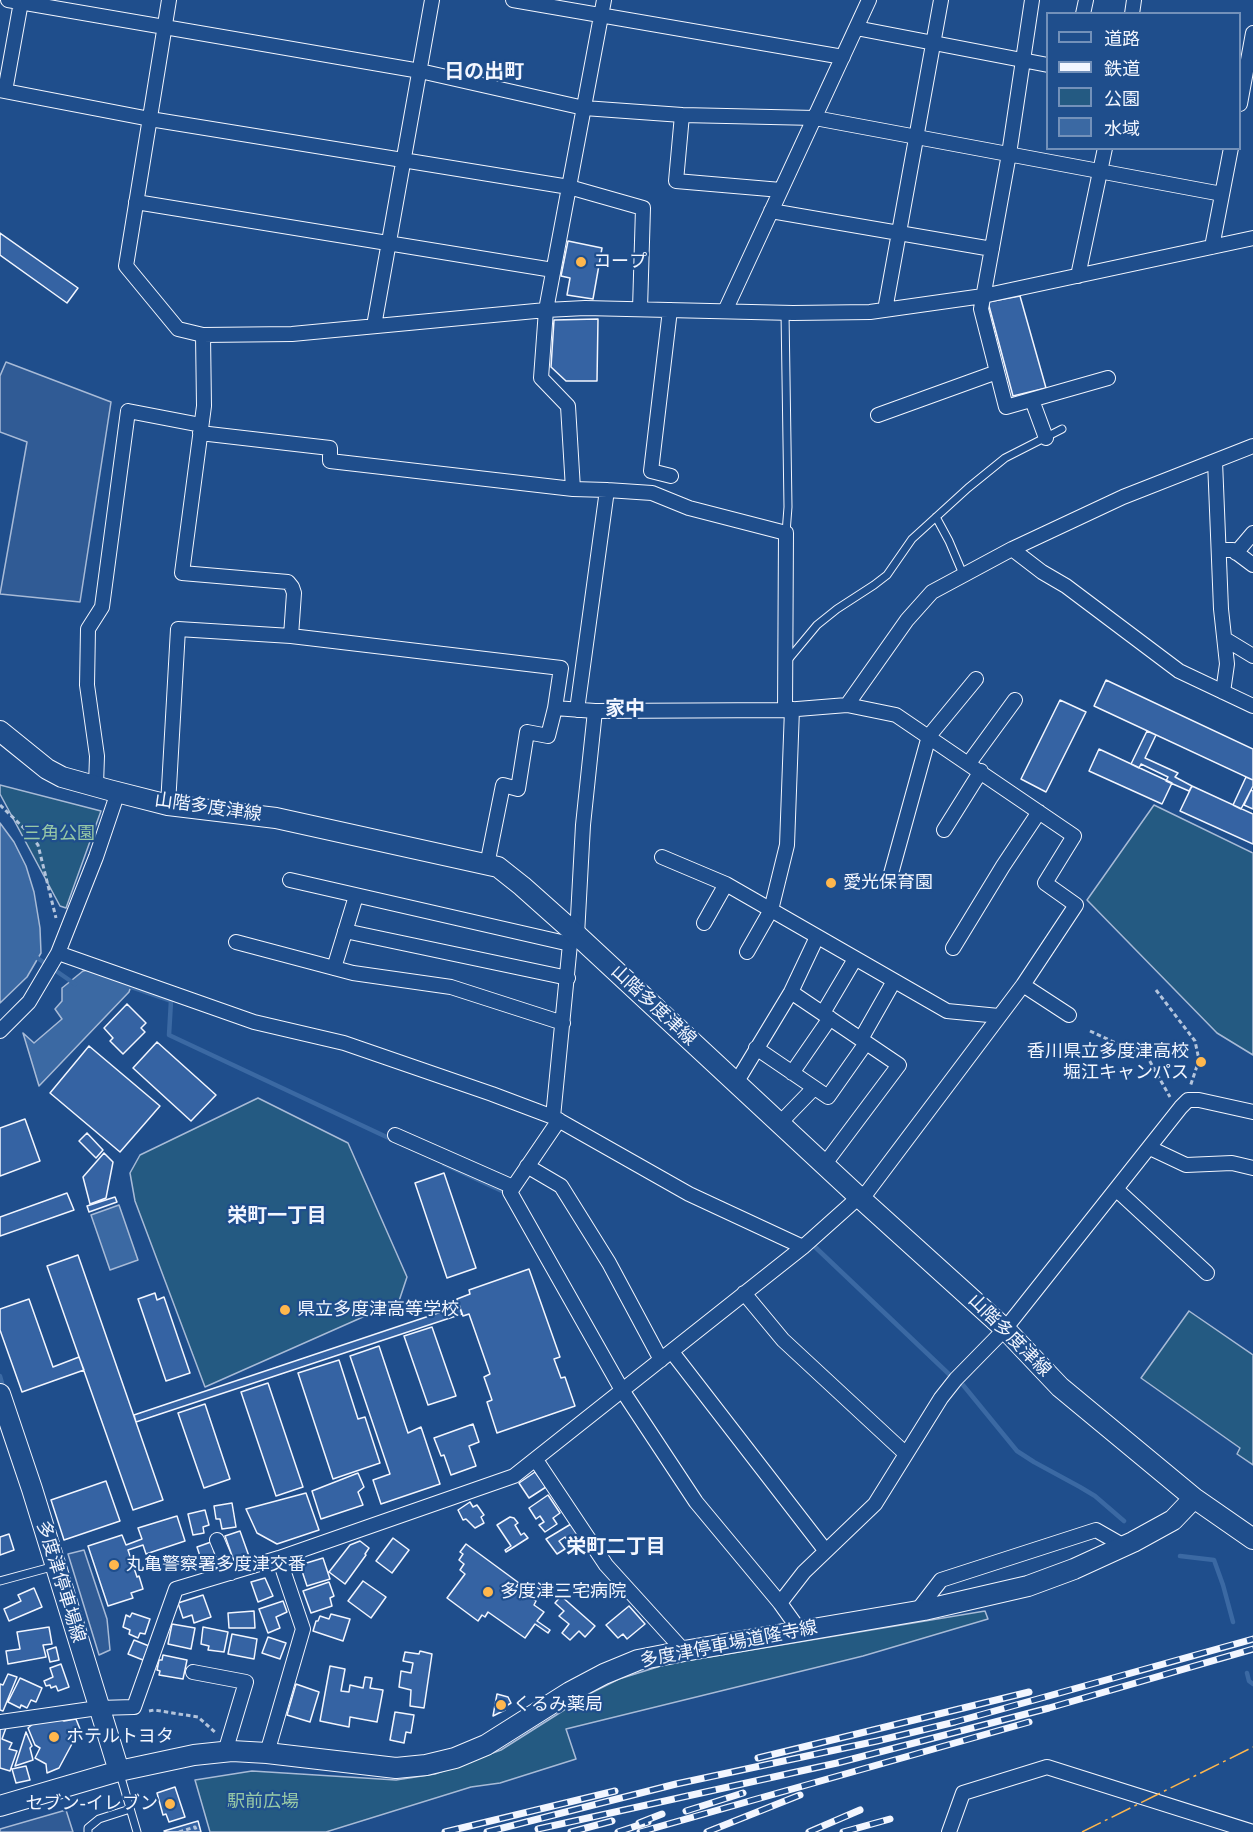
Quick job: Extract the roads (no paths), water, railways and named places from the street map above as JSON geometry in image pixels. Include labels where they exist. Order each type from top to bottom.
[{"type":"main road","name":"山階多度津線","points":[[0,731],[47,769],[62,777],[168,805],[276,818],[498,867],[522,886],[574,940],[736,1083],[1005,1329],[1060,1387],[1194,1498],[1253,1539]]},
{"type":"main road","name":"多度津停車場線","points":[[0,1394],[23,1450],[55,1566],[119,1771]]},
{"type":"main road","name":"多度津停車場道隆寺線","points":[[0,1806],[119,1771],[194,1755],[222,1744],[267,1753],[396,1768],[426,1765],[455,1758],[486,1745],[570,1692],[604,1674],[638,1660],[976,1600],[1028,1586],[1074,1569],[1124,1546],[1173,1520],[1194,1498]]},
{"type":"street","points":[[169,0],[126,266],[178,329],[203,334],[292,334],[546,310],[870,312],[983,296],[1253,238]]},
{"type":"street","points":[[374,326],[432,0]]},
{"type":"street","points":[[513,0],[843,57]]},
{"type":"street","points":[[573,489],[568,406],[541,378],[546,310],[604,0]]},
{"type":"street","points":[[725,311],[869,0]]},
{"type":"street","points":[[885,310],[941,0]]},
{"type":"street","points":[[1032,0],[1009,154],[981,309],[1006,407],[1108,378]]},
{"type":"street","points":[[640,309],[643,208],[569,187],[150,119],[3,91],[15,1],[420,71],[584,108],[682,115],[815,118],[1222,194]]},
{"type":"street","points":[[856,28],[1046,65]]},
{"type":"street","points":[[1241,97],[1253,33]]},
{"type":"street","points":[[682,115],[676,181],[781,190]]},
{"type":"street","points":[[1078,276],[1104,150]]},
{"type":"street","points":[[1212,247],[1231,150]]},
{"type":"street","points":[[136,202],[553,270]]},
{"type":"street","points":[[771,211],[992,249]]},
{"type":"street","points":[[670,310],[651,471],[671,476]]},
{"type":"street","points":[[203,334],[204,406],[182,573],[288,582],[294,593],[291,636]]},
{"type":"street","points":[[878,415],[997,372]]},
{"type":"street","points":[[1032,400],[1046,438]]},
{"type":"street","points":[[96,785],[97,756],[87,685],[88,629],[102,607],[128,411],[201,429],[330,448],[330,461],[573,489],[652,493],[689,508],[786,533],[785,663],[789,710],[787,845],[771,910],[747,952]]},
{"type":"street","points":[[847,705],[907,620],[932,592],[1012,549],[1122,497],[1253,446]]},
{"type":"street","points":[[1215,461],[1221,609],[1227,664],[1223,692]]},
{"type":"street","points":[[577,710],[607,490]]},
{"type":"street","points":[[1236,553],[1253,533]]},
{"type":"street","points":[[1012,549],[1042,572],[1066,586],[1179,671],[1253,706]]},
{"type":"street","points":[[1219,550],[1233,550],[1253,565]]},
{"type":"street","points":[[168,805],[178,628],[291,636],[561,668],[548,736],[527,732],[518,789],[503,785],[487,865]]},
{"type":"street","points":[[1225,639],[1253,656]]},
{"type":"street","points":[[889,881],[929,736],[976,679]]},
{"type":"street","points":[[944,830],[975,767],[1015,700]]},
{"type":"street","points":[[0,1722],[98,1708],[134,1707],[176,1589],[279,1558],[514,1476],[536,1460],[803,1246],[868,1191],[1023,985],[1076,905],[1045,883],[1074,836],[896,715],[847,705],[789,710],[595,711],[555,708]]},
{"type":"street","points":[[595,711],[556,1118],[510,1192],[622,1390],[696,1502],[780,1603],[800,1631]]},
{"type":"street","points":[[0,1031],[29,1002],[58,953],[118,792]]},
{"type":"street","points":[[953,948],[1039,812]]},
{"type":"street","points":[[662,857],[726,884],[947,1011],[999,1016]]},
{"type":"street","points":[[290,880],[356,896],[574,940]]},
{"type":"street","points":[[704,923],[726,884]]},
{"type":"street","points":[[334,968],[356,896]]},
{"type":"street","points":[[345,931],[568,978]]},
{"type":"street","points":[[736,1083],[791,992],[817,937]]},
{"type":"street","points":[[236,942],[334,968],[451,987],[564,1023]]},
{"type":"street","points":[[58,953],[254,1022],[344,1043],[556,1118],[689,1194],[803,1246]]},
{"type":"street","points":[[792,1073],[826,1016],[855,959]]},
{"type":"street","points":[[756,1048],[828,1097],[863,1041],[894,981]]},
{"type":"street","points":[[1023,985],[1069,1015]]},
{"type":"street","points":[[791,992],[899,1065],[824,1165]]},
{"type":"street","points":[[780,1123],[813,1088]]},
{"type":"street","points":[[780,1603],[804,1572],[875,1504],[941,1398],[956,1379],[1005,1329],[1185,1103],[1253,1112]]},
{"type":"street","points":[[396,1135],[513,1187]]},
{"type":"street","points":[[1150,1148],[1186,1165],[1232,1163],[1253,1168]]},
{"type":"street","points":[[527,1166],[561,1185],[666,1356],[825,1551]]},
{"type":"street","points":[[1117,1190],[1207,1273]]},
{"type":"street","points":[[744,1293],[783,1340],[906,1454]]},
{"type":"street","points":[[536,1460],[606,1565],[684,1651]]},
{"type":"street","points":[[917,1611],[941,1580],[1096,1530],[1124,1546]]},
{"type":"street","points":[[217,1540],[231,1573]]},
{"type":"street","points":[[267,1753],[303,1629],[279,1558]]},
{"type":"street","points":[[192,1672],[246,1682],[222,1744]]},
{"type":"street","points":[[949,1832],[963,1793],[1047,1767],[1210,1826],[1253,1832]]},
{"type":"lane","points":[[785,313],[788,507],[786,533]]},
{"type":"lane","points":[[785,663],[817,625],[887,574],[912,539],[968,488],[1005,458],[1062,429]]},
{"type":"lane","points":[[936,517],[963,574]]},
{"type":"lane","points":[[0,1581],[55,1566]]},
{"type":"lane","points":[[119,1771],[137,1832]]},
{"type":"lane","points":[[88,1832],[88,1828],[99,1819],[130,1809]]},
{"type":"water","points":[[0,823],[14,842],[26,866],[34,892],[40,928],[41,953],[27,977],[0,1003]]},
{"type":"water","points":[[93,969],[132,983],[129,992],[39,1086],[23,1033],[34,1043],[62,1019],[55,1009],[62,1001],[62,988],[83,971]]},
{"type":"water","points":[[119,1205],[138,1260],[110,1270],[91,1215]]},
{"type":"waterway","points":[[33,955],[75,984]]},
{"type":"waterway","points":[[128,986],[171,1001],[169,1035],[393,1140]]},
{"type":"waterway","points":[[444,1164],[502,1191]]},
{"type":"waterway","points":[[813,1245],[953,1378]]},
{"type":"waterway","points":[[0,1376],[4,1390]]},
{"type":"waterway","points":[[963,1385],[1017,1451],[1095,1496],[1124,1521]]},
{"type":"waterway","points":[[1180,1556],[1214,1560],[1233,1622]]},
{"type":"waterway","points":[[1247,1673],[1249,1681],[1253,1684]]},
{"type":"railway","points":[[487,1832],[676,1784],[955,1722],[1253,1639]]},
{"type":"railway","points":[[538,1829],[837,1763],[1049,1708],[1253,1649]]},
{"type":"railway","points":[[758,1758],[1029,1692]]},
{"type":"railway","points":[[640,1832],[1029,1722]]},
{"type":"railway","points":[[445,1832],[615,1791]]},
{"type":"railway","points":[[686,1811],[743,1793]]},
{"type":"railway","points":[[707,1832],[800,1795]]},
{"type":"railway","points":[[809,1832],[860,1810]]},
{"type":"railway","points":[[639,1823],[662,1814]]},
{"type":"railway","points":[[843,1832],[890,1819]]},
{"type":"railway","points":[[571,1832],[612,1821]]},
{"type":"railway","points":[[618,1832],[648,1822]]},
{"type":"place","name":"コープ","points":[[581,262]]},
{"type":"place","name":"愛光保育園","points":[[831,883]]},
{"type":"place","name":"香川県立多度津高校 堀江キャンパス","points":[[1201,1062]]},
{"type":"place","name":"県立多度津高等学校","points":[[285,1310]]},
{"type":"place","name":"丸亀警察署多度津交番","points":[[114,1565]]},
{"type":"place","name":"多度津三宅病院","points":[[488,1592]]},
{"type":"place","name":"くるみ薬局","points":[[501,1705]]},
{"type":"place","name":"ホテルトヨタ","points":[[54,1737]]},
{"type":"place","name":"セブン-イレブン","points":[[170,1804]]},
{"type":"district","name":"日の出町","points":[[484,73]]},
{"type":"district","name":"家中","points":[[625,710]]},
{"type":"district","name":"栄町一丁目","points":[[277,1217]]},
{"type":"district","name":"栄町二丁目","points":[[616,1548]]},
{"type":"park label","name":"三角公園","points":[[59,834]]},
{"type":"park label","name":"駅前広場","points":[[263,1802]]}]
